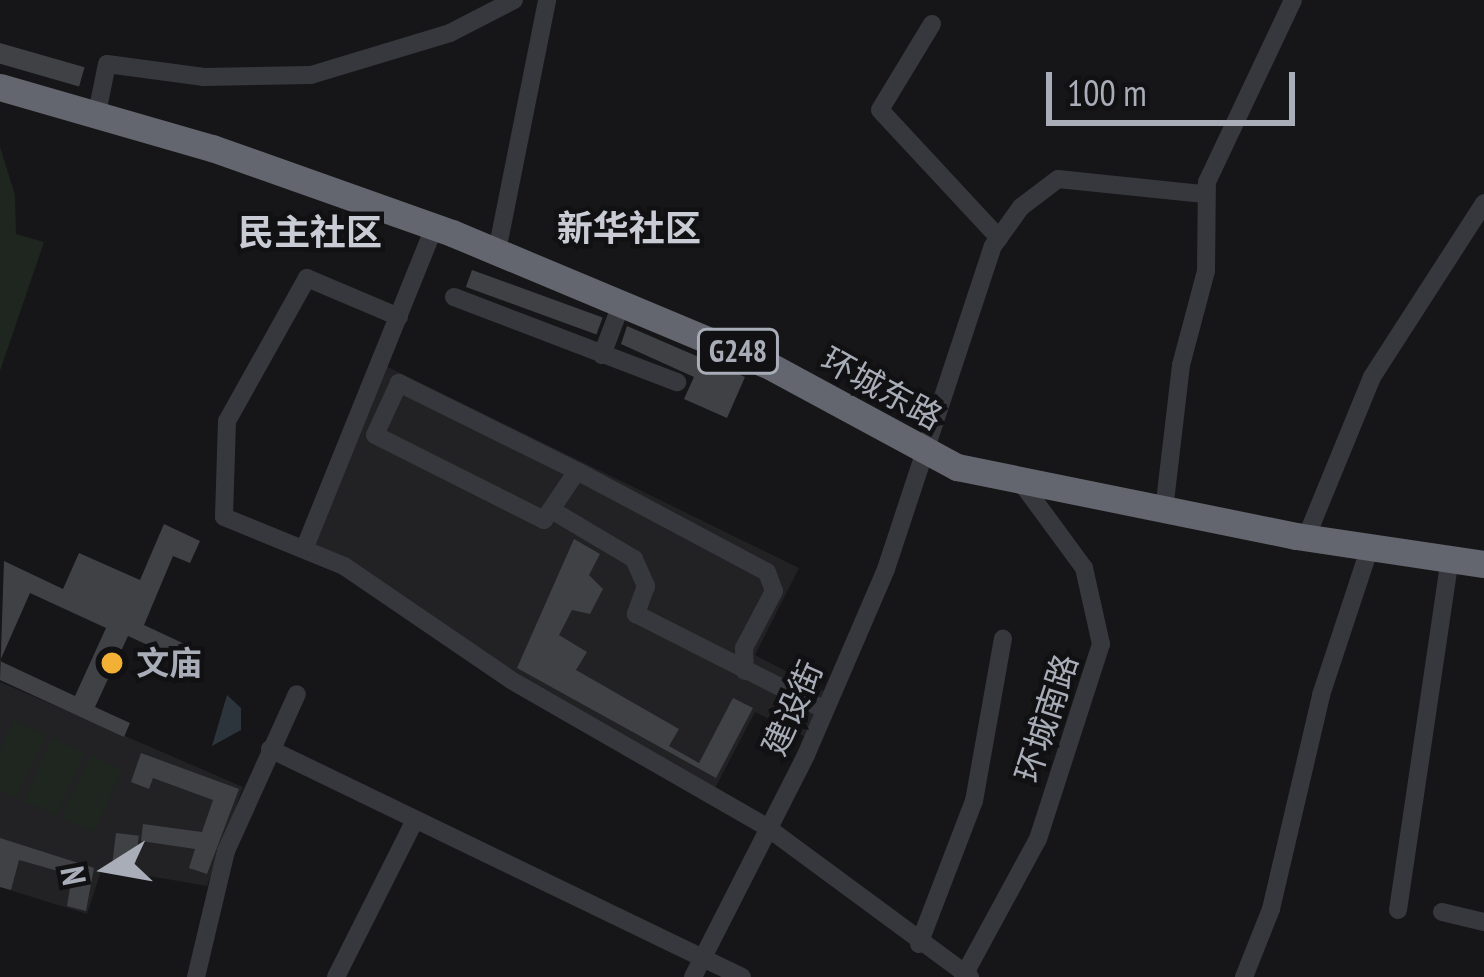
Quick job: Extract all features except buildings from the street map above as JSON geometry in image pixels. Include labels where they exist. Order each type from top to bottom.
[{"type":"highway","name":"环城东路","points":[[0,87],[97,113],[497,251],[770,366],[925,454],[1020,482],[1306,538],[1484,564]]},
{"type":"street","points":[[97,113],[106,64],[204,77],[334,71],[450,33],[514,0]]},
{"type":"street","points":[[497,251],[547,0]]},
{"type":"street","points":[[1164,510],[1180,365],[1206,272],[1204,194],[1293,0]]},
{"type":"street","points":[[932,24],[880,110],[999,238],[1058,179],[1204,194]]},
{"type":"street","points":[[1306,538],[1372,376],[1484,203]]},
{"type":"street","points":[[304,547],[434,227]]},
{"type":"street","name":"建设街","points":[[693,977],[825,710],[925,454],[999,238]]},
{"type":"street","points":[[399,317],[307,278],[227,421],[224,517],[304,547],[607,739],[768,828],[966,976]]},
{"type":"street","points":[[454,297],[677,382]]},
{"type":"street","points":[[602,355],[622,302]]},
{"type":"street","points":[[577,471],[555,512],[544,520],[375,435],[399,383],[577,471],[771,575],[774,591],[745,648],[745,671]]},
{"type":"street","name":"环城南路","points":[[966,976],[1038,839],[1101,644],[1084,568],[1020,482]]},
{"type":"street","points":[[555,512],[634,559],[646,586],[636,614],[825,710]]},
{"type":"street","points":[[1244,977],[1271,909],[1321,694],[1370,547]]},
{"type":"street","points":[[1398,910],[1450,559]]},
{"type":"street","points":[[919,944],[974,801],[1004,639]]},
{"type":"street","points":[[196,977],[226,851],[297,694]]},
{"type":"street","points":[[269,749],[412,824],[742,977]]},
{"type":"street","points":[[336,977],[412,824]]},
{"type":"street","points":[[1442,912],[1484,922]]},
{"type":"shaded area","points":[[0,147],[15,195],[16,234],[44,242],[0,371]]},
{"type":"shaded area","points":[[386,366],[799,568],[755,655],[826,692],[806,737],[755,712],[712,794],[309,544]]},
{"type":"shaded area","points":[[0,682],[243,787],[207,886],[102,868],[87,914],[0,887]]},
{"type":"shaded area","points":[[227,695],[241,708],[241,730],[212,746]]},
{"type":"shaded area","points":[[14,720],[46,735],[17,798],[0,790],[0,750]]},
{"type":"shaded area","points":[[52,738],[85,753],[57,816],[24,801]]},
{"type":"shaded area","points":[[91,755],[123,770],[94,832],[62,818]]},
{"type":"place","name":"文庙","points":[[112,663]]},
{"type":"district","name":"新华社区","points":[[629,228]]},
{"type":"district","name":"民主社区","points":[[310,232]]}]
